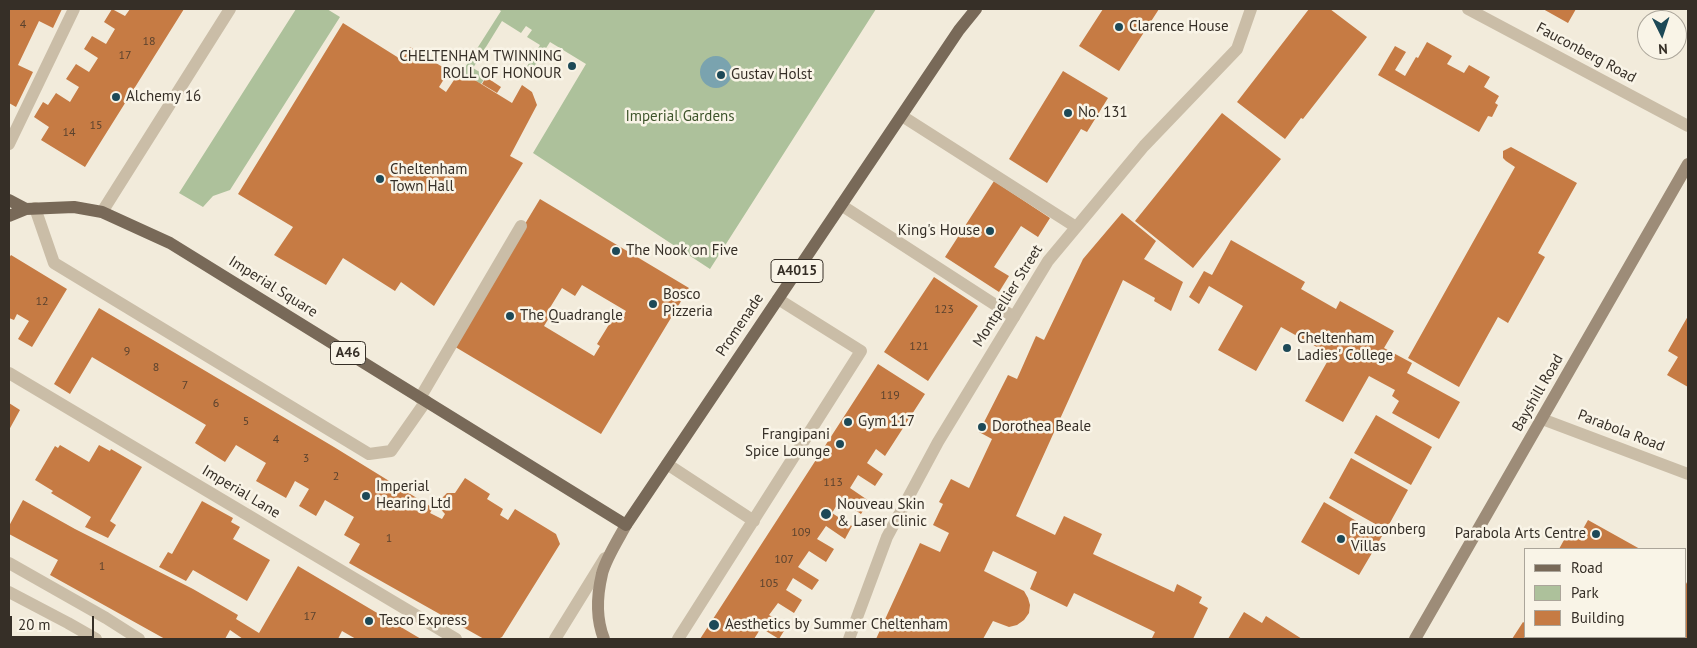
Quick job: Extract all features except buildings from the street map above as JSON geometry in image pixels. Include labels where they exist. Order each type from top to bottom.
[{"type":"main road","name":"Promenade","points":[[626,525],[959,30],[976,9]]},
{"type":"main road","name":"A46","points":[[9,200],[31,208],[74,207],[102,212]]},
{"type":"main road","points":[[9,216],[31,208]]},
{"type":"main road","name":"Imperial Square","points":[[102,212],[170,243],[626,525]]},
{"type":"street","points":[[9,144],[74,9]]},
{"type":"street","points":[[102,212],[230,9]]},
{"type":"street","name":"Montpellier Street","points":[[849,639],[887,537],[938,442],[1048,260],[1144,146],[1237,49],[1251,9]]},
{"type":"street","name":"Fauconberg Road","points":[[1468,9],[1688,126]]},
{"type":"street","points":[[902,116],[1076,227]]},
{"type":"street","name":"Bayshill Road","points":[[1415,639],[1688,164]]},
{"type":"street","points":[[841,205],[1014,317]]},
{"type":"street","points":[[31,208],[54,263],[369,454],[391,450],[423,399],[521,226]]},
{"type":"street","points":[[678,639],[861,350],[778,299]]},
{"type":"street","name":"Imperial Lane","points":[[9,373],[456,639]]},
{"type":"street","name":"Parabola Road","points":[[1542,419],[1688,474]]},
{"type":"street","points":[[667,464],[754,521]]},
{"type":"street","name":"Promenade","points":[[555,639],[626,525]]},
{"type":"street","name":"A4015","points":[[604,639],[598,621],[602,572],[626,525]]},
{"type":"street","points":[[9,563],[139,639]]},
{"type":"street","points":[[9,592],[96,639]]},
{"type":"green space","points":[[296,9],[327,9],[340,17],[230,190],[213,196],[203,207],[179,193]]},
{"type":"green space","name":"Imperial Gardens","points":[[498,9],[876,9],[710,269],[533,153],[586,64],[550,42],[528,76],[523,73],[540,45],[527,37],[532,30],[526,26],[521,33],[502,21],[473,68],[486,76],[481,84],[463,73],[501,11]]},
{"type":"water","points":[[716,56],[728,60],[732,72],[728,84],[716,88],[704,84],[700,72],[704,60]]},
{"type":"place","name":"Clarence House","points":[[1119,27]]},
{"type":"place","name":"CHELTENHAM TWINNING ROLL OF HONOUR","points":[[572,66]]},
{"type":"place","name":"Gustav Holst","points":[[721,75]]},
{"type":"place","name":"Alchemy 16","points":[[116,97]]},
{"type":"place","name":"No. 131","points":[[1068,113]]},
{"type":"place","name":"Cheltenham Town Hall","points":[[380,179]]},
{"type":"place","name":"King's House","points":[[990,231]]},
{"type":"place","name":"The Nook on Five","points":[[616,251]]},
{"type":"place","name":"Bosco Pizzeria","points":[[653,304]]},
{"type":"place","name":"The Quadrangle","points":[[510,316]]},
{"type":"place","name":"Cheltenham Ladies' College","points":[[1287,348]]},
{"type":"place","name":"Gym 117","points":[[848,422]]},
{"type":"place","name":"Dorothea Beale","points":[[982,427]]},
{"type":"place","name":"Frangipani Spice Lounge","points":[[840,444]]},
{"type":"place","name":"Imperial Hearing Ltd","points":[[366,496]]},
{"type":"place","name":"Nouveau Skin & Laser Clinic","points":[[826,514]]},
{"type":"place","name":"Parabola Arts Centre","points":[[1596,534]]},
{"type":"place","name":"Fauconberg Villas","points":[[1341,539]]},
{"type":"place","name":"Tesco Express","points":[[369,621]]},
{"type":"place","name":"Aesthetics by Summer Cheltenham","points":[[714,625]]}]
